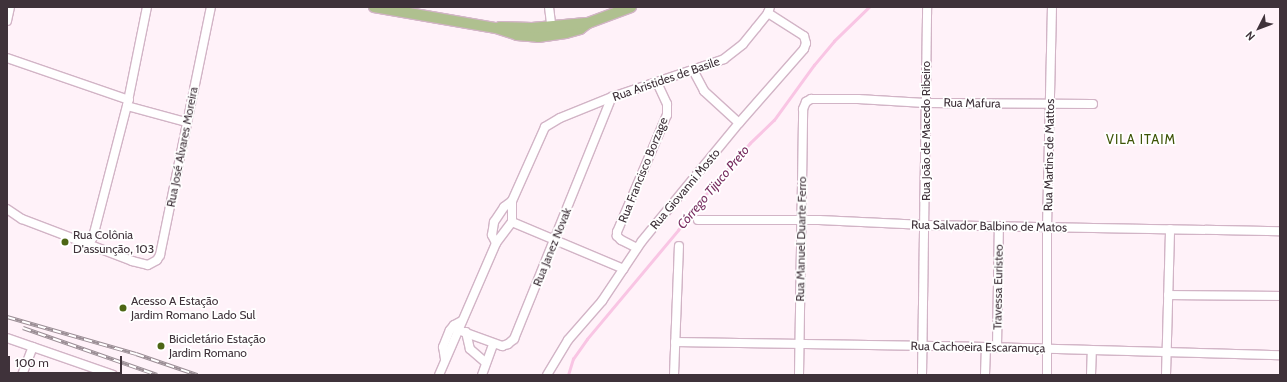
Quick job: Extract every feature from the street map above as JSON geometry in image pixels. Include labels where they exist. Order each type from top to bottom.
[{"type":"main road","points":[[374,7],[496,28],[552,31],[588,23],[631,7]]},
{"type":"street","points":[[88,246],[93,237],[128,103],[147,7]]},
{"type":"street","name":"Rua José Alvares Moreira","points":[[7,209],[22,219],[88,246],[148,265],[153,263],[160,255],[186,122],[211,7]]},
{"type":"street","points":[[549,7],[552,31]]},
{"type":"street","name":"Rua João de Macedo Ribeiro","points":[[922,375],[927,7]]},
{"type":"street","name":"Rua Martins de Mattos","points":[[1047,375],[1047,227],[1052,7]]},
{"type":"street","name":"Rua Giovanni Mosto","points":[[547,375],[568,340],[594,310],[624,269],[637,248],[738,124],[804,49],[806,43],[804,36],[769,10]]},
{"type":"street","name":"Rua Aristides de Basile","points":[[512,201],[545,127],[560,118],[729,56],[742,44],[769,10]]},
{"type":"street","points":[[7,58],[128,103],[186,122]]},
{"type":"street","points":[[693,70],[704,91],[738,124]]},
{"type":"street","name":"Rua Francisco Borzage","points":[[637,248],[621,240],[617,236],[617,232],[666,115],[666,104],[657,83]]},
{"type":"street","name":"Rua Janez Novak","points":[[493,344],[505,346],[514,339],[612,98]]},
{"type":"street","name":"Rua Mafura","points":[[804,103],[811,99],[926,103],[1093,104]]},
{"type":"street","name":"Rua Manuel Duarte Ferro","points":[[799,375],[800,220],[804,103]]},
{"type":"street","points":[[486,363],[470,349],[462,331],[462,321],[496,243],[512,222],[512,201]]},
{"type":"street","points":[[496,243],[492,235],[494,222],[504,206],[512,201]]},
{"type":"street","name":"Rua Salvador Balbino de Matos","points":[[698,220],[800,220],[925,225],[1280,231]]},
{"type":"street","points":[[512,222],[624,269]]},
{"type":"street","name":"Travessa Euristeo","points":[[997,347],[999,226]]},
{"type":"street","points":[[1166,375],[1170,229]]},
{"type":"street","points":[[674,375],[679,246]]},
{"type":"street","points":[[1168,295],[1280,296]]},
{"type":"street","points":[[445,360],[443,347],[450,330],[454,325],[462,321]]},
{"type":"street","points":[[462,331],[493,344],[482,375]]},
{"type":"street","points":[[439,375],[445,360],[462,331]]},
{"type":"street","points":[[7,338],[113,375]]},
{"type":"street","name":"Rua Cachoeira Escaramuça","points":[[676,342],[997,347],[1092,351],[1280,355]]},
{"type":"street","points":[[22,375],[33,347]]},
{"type":"street","points":[[985,375],[986,347]]},
{"type":"street","points":[[1091,375],[1092,351]]},
{"type":"street","points":[[91,375],[99,370]]},
{"type":"waterway","name":"Córrego Tijuco Preto","points":[[568,375],[573,359],[587,339],[678,230],[693,209],[750,143],[774,120],[814,65],[834,41],[869,7]]},
{"type":"railway","points":[[7,317],[136,354],[197,375]]},
{"type":"railway","points":[[23,328],[157,375]]},
{"type":"place","name":"Rua Colônia D'assunção, 103","points":[[65,242]]},
{"type":"place","name":"Acesso A Estação Jardim Romano Lado Sul","points":[[123,308]]},
{"type":"place","name":"Bicicletário Estação Jardim Romano","points":[[161,346]]},
{"type":"district","name":"VILA ITAIM","points":[[1141,139]]}]
